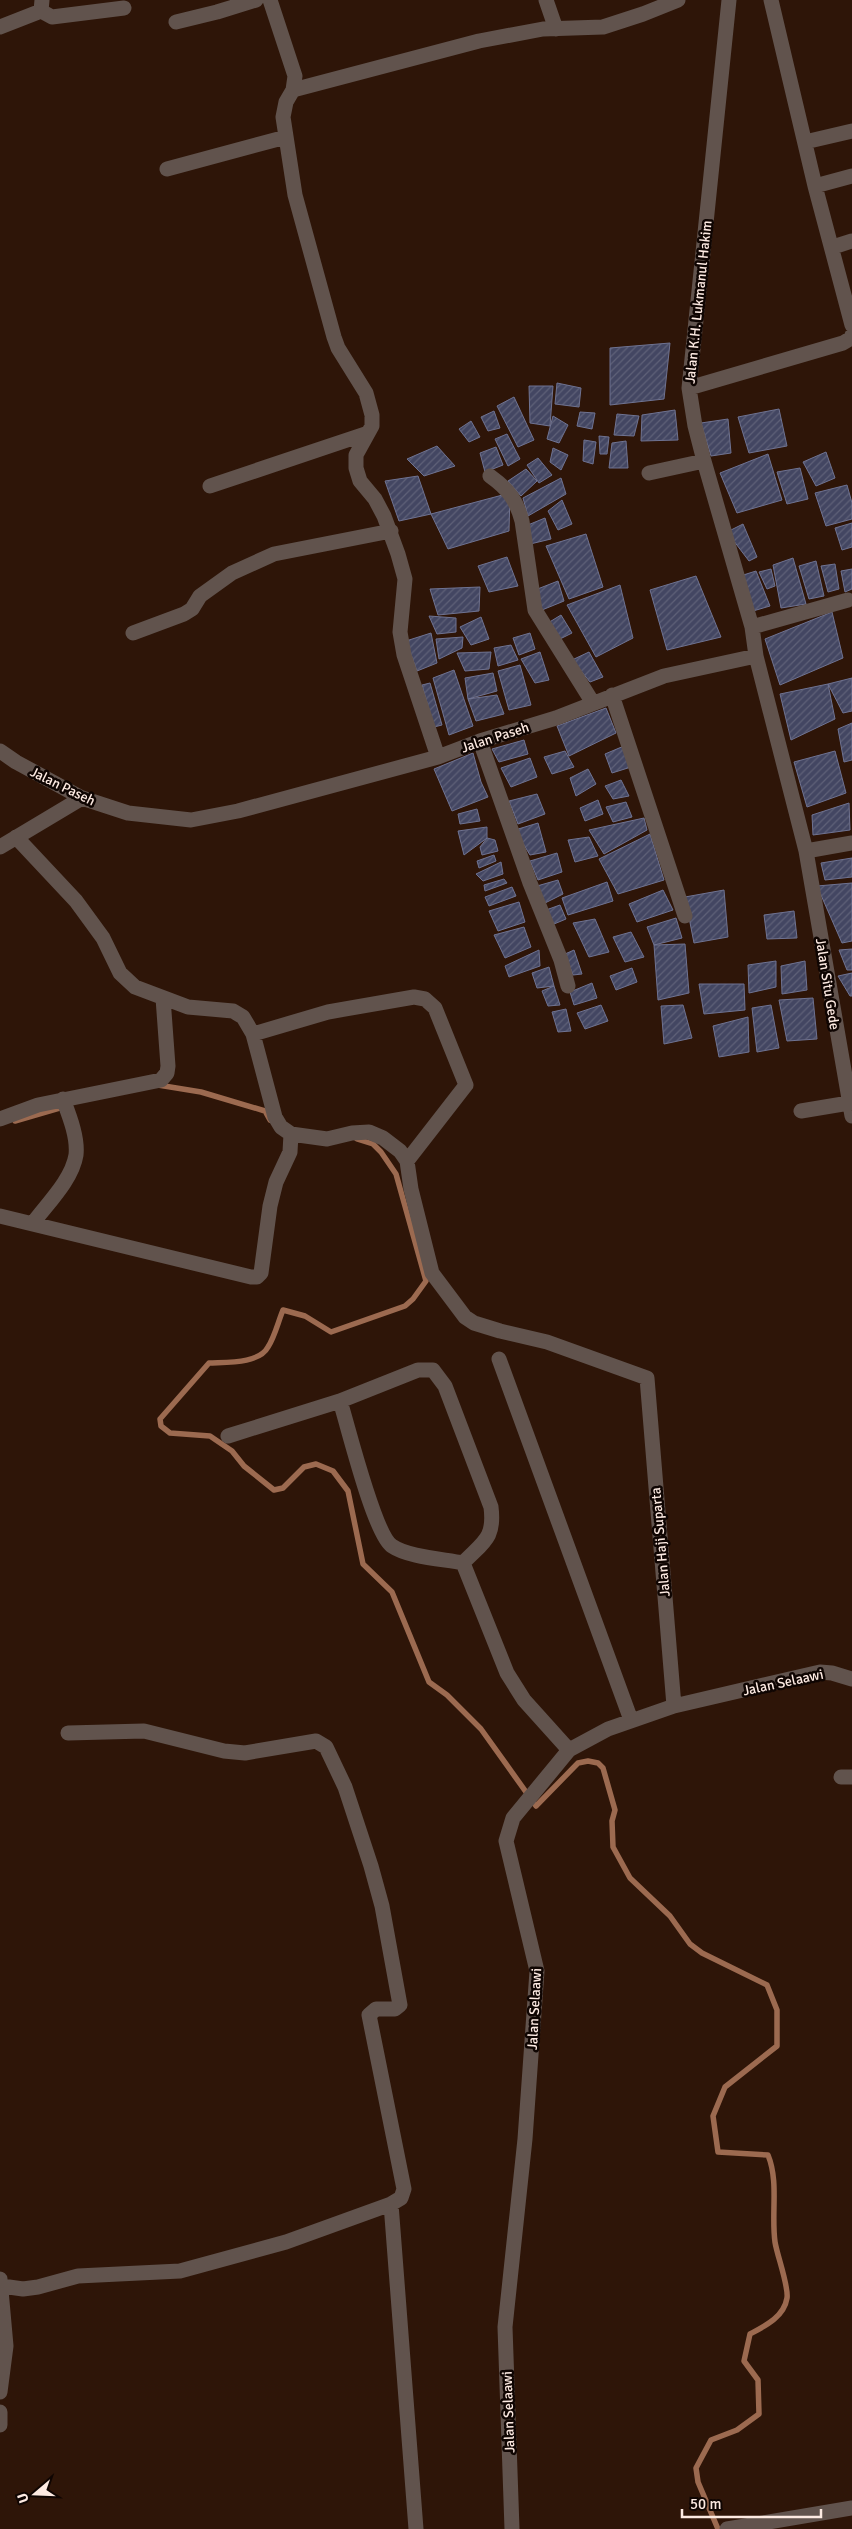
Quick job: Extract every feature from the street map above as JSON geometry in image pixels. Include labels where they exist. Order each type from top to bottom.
[{"type":"street","points":[[176,22],[256,0]]},
{"type":"street","points":[[270,0],[295,76],[293,90],[286,102],[284,117],[297,201],[334,337],[338,348],[366,393],[372,420],[368,433],[356,455],[356,468],[360,481],[375,499],[391,531],[405,579],[400,632],[404,655],[438,757]]},
{"type":"street","points":[[546,0],[556,29]]},
{"type":"street","points":[[293,90],[479,41],[556,29],[603,27],[678,0]]},
{"type":"street","name":"Jalan K.H. Lukmanul Hakim","points":[[729,0],[689,388],[695,426],[752,626],[756,656]]},
{"type":"street","points":[[771,0],[815,186],[833,247],[846,273],[852,325]]},
{"type":"street","points":[[0,27],[41,6],[52,17],[124,8]]},
{"type":"street","points":[[805,142],[852,131]]},
{"type":"street","points":[[167,169],[286,137]]},
{"type":"street","points":[[815,186],[852,176]]},
{"type":"street","points":[[833,247],[852,242]]},
{"type":"street","points":[[689,388],[843,342],[851,338],[852,335]]},
{"type":"street","points":[[210,486],[368,433]]},
{"type":"street","points":[[649,473],[704,462]]},
{"type":"street","points":[[490,476],[508,489],[518,508],[522,521],[535,610],[593,702]]},
{"type":"street","points":[[133,633],[184,614],[192,608],[200,596],[232,573],[274,554],[391,531]]},
{"type":"street","points":[[752,626],[848,600]]},
{"type":"street","points":[[756,656],[806,851],[852,843]]},
{"type":"street","name":"Jalan Paseh","points":[[0,751],[16,762],[82,798],[128,813],[191,820],[238,811],[438,757],[480,741],[556,718],[593,702],[664,676],[756,656]]},
{"type":"street","points":[[612,695],[685,916]]},
{"type":"street","points":[[480,741],[530,884],[561,960],[568,986]]},
{"type":"street","points":[[0,847],[82,798]]},
{"type":"street","points":[[16,837],[76,901],[102,938],[120,973],[135,986],[188,1007],[234,1012],[243,1017],[253,1034],[275,1117],[291,1139]]},
{"type":"street","name":"Jalan Situ Gede","points":[[806,851],[851,1110]]},
{"type":"street","points":[[0,1119],[38,1105],[65,1104],[156,1082],[165,1077],[168,1066],[164,998]]},
{"type":"street","points":[[253,1034],[328,1012],[414,998],[425,999],[436,1008],[466,1085],[407,1160],[391,1143],[369,1132],[352,1133],[327,1139],[291,1139]]},
{"type":"street","points":[[32,1223],[65,1180],[74,1162],[76,1145],[65,1104]]},
{"type":"street","points":[[801,1112],[851,1110]]},
{"type":"street","points":[[0,1216],[251,1278],[257,1277],[261,1273],[276,1182],[291,1139]]},
{"type":"street","name":"Jalan Haji Suparta","points":[[407,1160],[410,1189],[432,1273],[466,1317],[483,1325],[547,1342],[647,1378],[674,1706]]},
{"type":"street","points":[[499,1359],[632,1720]]},
{"type":"street","points":[[228,1436],[340,1401],[418,1370],[433,1370],[445,1386],[492,1507],[491,1535],[463,1564]]},
{"type":"street","points":[[340,1401],[378,1525],[390,1545],[405,1552],[463,1564]]},
{"type":"street","points":[[463,1564],[506,1673],[524,1700],[569,1750]]},
{"type":"street","name":"Jalan Selaawi","points":[[512,2529],[504,2327],[525,2138],[537,1970],[506,1841],[512,1818],[569,1750],[632,1720],[674,1706],[820,1672],[832,1672],[852,1679]]},
{"type":"street","points":[[0,2392],[6,2346],[1,2283],[23,2289],[38,2287],[78,2276],[180,2271],[286,2242],[391,2204],[401,2198],[404,2189],[369,2015],[376,2009],[395,2009],[400,2005],[382,1906],[371,1866],[345,1787],[326,1747],[316,1741],[245,1753],[224,1751],[144,1731],[68,1733]]},
{"type":"street","points":[[391,2204],[416,2529]]},
{"type":"street","points":[[0,2412],[0,2425]]},
{"type":"street","points":[[732,2528],[783,2524],[852,2508]]},
{"type":"building","points":[[670,343],[664,399],[610,405],[610,348]]},
{"type":"building","points":[[557,383],[581,388],[579,407],[555,404]]},
{"type":"building","points":[[529,386],[553,386],[550,426],[530,423]]},
{"type":"building","points":[[514,397],[534,440],[518,447],[497,406]]},
{"type":"building","points":[[779,409],[787,446],[749,453],[738,417]]},
{"type":"building","points":[[675,410],[678,440],[641,441],[642,415]]},
{"type":"building","points":[[494,411],[500,428],[488,431],[481,417]]},
{"type":"building","points":[[580,412],[595,413],[592,429],[577,426]]},
{"type":"building","points":[[617,414],[639,416],[634,436],[614,435]]},
{"type":"building","points":[[553,416],[568,425],[559,443],[547,439]]},
{"type":"building","points":[[728,419],[731,453],[711,456],[701,423]]},
{"type":"building","points":[[471,421],[480,437],[469,442],[459,429]]},
{"type":"building","points":[[507,434],[520,459],[508,466],[495,439]]},
{"type":"building","points":[[599,436],[609,437],[607,454],[600,454]]},
{"type":"building","points":[[584,440],[596,442],[593,464],[583,461]]},
{"type":"building","points":[[626,441],[628,468],[609,468],[612,443]]},
{"type":"building","points":[[437,446],[455,466],[424,476],[407,459]]},
{"type":"building","points":[[496,447],[503,465],[485,472],[480,453]]},
{"type":"building","points":[[553,448],[568,455],[561,470],[550,462]]},
{"type":"building","points":[[826,452],[835,478],[816,486],[803,462]]},
{"type":"building","points":[[768,454],[782,500],[737,513],[720,473]]},
{"type":"building","points":[[538,458],[552,475],[539,483],[527,465]]},
{"type":"building","points":[[800,468],[808,499],[787,504],[777,472]]},
{"type":"building","points":[[526,469],[537,481],[521,496],[508,481]]},
{"type":"building","points":[[418,476],[431,514],[399,521],[385,481]]},
{"type":"building","points":[[561,478],[566,494],[528,516],[523,498]]},
{"type":"building","points":[[847,485],[852,503],[852,519],[826,526],[815,493]]},
{"type":"building","points":[[510,493],[509,531],[448,549],[431,514]]},
{"type":"building","points":[[562,500],[572,524],[558,530],[548,511]]},
{"type":"building","points":[[545,518],[551,539],[526,545],[523,527]]},
{"type":"building","points":[[852,523],[852,547],[842,550],[835,528]]},
{"type":"building","points":[[743,524],[757,557],[749,561],[727,532]]},
{"type":"building","points":[[586,534],[603,587],[569,599],[546,546]]},
{"type":"building","points":[[507,557],[518,586],[489,592],[478,566]]},
{"type":"building","points":[[793,558],[806,604],[781,608],[773,565]]},
{"type":"building","points":[[816,561],[824,596],[809,599],[799,566]]},
{"type":"building","points":[[835,564],[839,589],[828,592],[821,566]]},
{"type":"building","points":[[771,569],[775,586],[767,589],[759,572]]},
{"type":"building","points":[[852,569],[852,589],[845,592],[841,571]]},
{"type":"building","points":[[756,571],[770,606],[753,611],[737,577]]},
{"type":"building","points":[[696,576],[721,637],[667,650],[650,590]]},
{"type":"building","points":[[558,581],[564,601],[542,610],[535,590]]},
{"type":"building","points":[[620,585],[633,638],[596,657],[567,605]]},
{"type":"building","points":[[480,587],[479,611],[438,615],[430,589]]},
{"type":"building","points":[[832,612],[843,658],[780,685],[765,639]]},
{"type":"building","points":[[561,615],[572,633],[560,639],[543,626]]},
{"type":"building","points":[[429,616],[456,618],[456,632],[437,634]]},
{"type":"building","points":[[481,617],[489,639],[471,645],[460,627]]},
{"type":"building","points":[[431,633],[437,663],[417,671],[406,641]]},
{"type":"building","points":[[530,633],[535,649],[519,655],[513,638]]},
{"type":"building","points":[[463,637],[462,648],[439,659],[436,639]]},
{"type":"building","points":[[511,645],[518,660],[498,666],[494,648]]},
{"type":"building","points":[[491,652],[489,669],[465,671],[457,653]]},
{"type":"building","points":[[540,652],[549,680],[535,683],[521,659]]},
{"type":"building","points":[[589,652],[603,677],[590,682],[572,660]]},
{"type":"building","points":[[520,665],[531,705],[509,710],[498,671]]},
{"type":"building","points":[[454,670],[473,726],[449,735],[433,678]]},
{"type":"building","points":[[493,673],[497,691],[468,699],[465,678]]},
{"type":"building","points":[[852,678],[852,711],[843,713],[828,684]]},
{"type":"building","points":[[430,683],[442,725],[434,727],[422,685]]},
{"type":"building","points":[[828,684],[835,719],[791,740],[780,694]]},
{"type":"building","points":[[497,695],[504,714],[476,721],[468,699]]},
{"type":"building","points":[[606,708],[616,733],[569,756],[557,726]]},
{"type":"building","points":[[852,723],[852,760],[844,762],[838,729]]},
{"type":"building","points":[[524,740],[528,754],[499,762],[492,749]]},
{"type":"building","points":[[624,746],[631,767],[612,773],[605,754]]},
{"type":"building","points":[[565,751],[574,767],[552,774],[544,757]]},
{"type":"building","points":[[835,751],[846,793],[807,807],[794,762]]},
{"type":"building","points":[[473,753],[481,782],[488,797],[452,811],[434,769]]},
{"type":"building","points":[[530,758],[537,777],[511,787],[501,768]]},
{"type":"building","points":[[588,769],[596,784],[576,796],[570,778]]},
{"type":"building","points":[[621,780],[629,796],[613,799],[605,786]]},
{"type":"building","points":[[537,794],[545,814],[518,824],[509,801]]},
{"type":"building","points":[[598,800],[603,814],[585,821],[580,808]]},
{"type":"building","points":[[626,802],[632,817],[613,822],[606,807]]},
{"type":"building","points":[[849,803],[850,830],[813,835],[812,815]]},
{"type":"building","points":[[477,809],[480,821],[460,824],[458,814]]},
{"type":"building","points":[[644,818],[647,830],[604,854],[589,830]]},
{"type":"building","points":[[538,823],[546,852],[530,855],[515,830]]},
{"type":"building","points":[[487,827],[487,838],[464,855],[458,831]]},
{"type":"building","points":[[650,834],[664,880],[618,894],[599,859]]},
{"type":"building","points":[[589,837],[598,856],[575,862],[568,840]]},
{"type":"building","points":[[487,838],[495,840],[498,851],[482,855],[480,847]]},
{"type":"building","points":[[557,853],[562,872],[538,880],[530,861]]},
{"type":"building","points":[[494,855],[496,861],[479,868],[477,861]]},
{"type":"building","points":[[852,858],[852,877],[825,880],[821,863]]},
{"type":"building","points":[[501,862],[503,874],[483,881],[476,874]]},
{"type":"building","points":[[504,879],[507,883],[485,891],[484,885]]},
{"type":"building","points":[[558,880],[563,894],[543,904],[537,886]]},
{"type":"building","points":[[607,882],[613,901],[568,915],[562,898]]},
{"type":"building","points":[[852,883],[852,941],[842,943],[817,886]]},
{"type":"building","points":[[512,887],[516,896],[489,906],[485,897]]},
{"type":"building","points":[[663,890],[673,910],[637,922],[629,904]]},
{"type":"building","points":[[724,890],[728,937],[694,943],[685,897]]},
{"type":"building","points":[[519,902],[525,922],[498,931],[489,911]]},
{"type":"building","points":[[560,905],[566,919],[554,924],[546,910]]},
{"type":"building","points":[[794,911],[797,938],[767,939],[764,915]]},
{"type":"building","points":[[676,918],[682,938],[654,945],[647,927]]},
{"type":"building","points":[[595,919],[609,952],[589,957],[573,923]]},
{"type":"building","points":[[524,927],[531,947],[505,958],[494,935]]},
{"type":"building","points":[[631,932],[644,957],[625,962],[613,937]]},
{"type":"building","points":[[685,944],[689,993],[658,1000],[654,945]]},
{"type":"building","points":[[852,949],[852,970],[847,970],[839,950]]},
{"type":"building","points":[[539,950],[540,966],[509,977],[505,966]]},
{"type":"building","points":[[574,950],[582,974],[573,975],[565,954]]},
{"type":"building","points":[[776,961],[776,987],[749,993],[748,965]]},
{"type":"building","points":[[805,961],[807,990],[782,994],[781,966]]},
{"type":"building","points":[[549,967],[554,986],[537,988],[532,973]]},
{"type":"building","points":[[632,968],[637,982],[616,990],[610,976]]},
{"type":"building","points":[[852,973],[852,996],[850,996],[838,976]]},
{"type":"building","points":[[592,983],[597,998],[574,1005],[570,992]]},
{"type":"building","points":[[699,984],[744,984],[745,1010],[704,1014]]},
{"type":"building","points":[[554,986],[560,1005],[548,1006],[542,991]]},
{"type":"building","points":[[813,998],[817,1039],[787,1041],[779,1000]]},
{"type":"building","points":[[601,1005],[608,1021],[585,1029],[577,1013]]},
{"type":"building","points":[[683,1005],[692,1038],[664,1044],[661,1006]]},
{"type":"building","points":[[771,1005],[779,1048],[757,1052],[752,1008]]},
{"type":"building","points":[[566,1009],[571,1031],[558,1032],[552,1012]]},
{"type":"building","points":[[748,1017],[749,1052],[719,1057],[713,1026]]},
{"type":"waterway","points":[[158,1085],[201,1092],[265,1111],[270,1120]]},
{"type":"waterway","points":[[15,1121],[63,1107]]},
{"type":"waterway","points":[[357,1139],[373,1144],[396,1174],[426,1281],[413,1299],[405,1306],[331,1332],[305,1316],[283,1310],[273,1338],[264,1353],[242,1361],[209,1363],[160,1419],[161,1426],[170,1433],[210,1436],[232,1451],[244,1466],[274,1490],[283,1488],[304,1467],[316,1464],[333,1471],[348,1491],[363,1564],[392,1592],[429,1682],[447,1695],[481,1729],[536,1806],[578,1763],[588,1761],[598,1763],[603,1768],[615,1810],[612,1821],[613,1847],[630,1878],[670,1916],[690,1944],[702,1953],[767,1985],[777,2010],[777,2046],[725,2087],[713,2116],[718,2152],[768,2155],[774,2187],[775,2242],[786,2286],[787,2298],[778,2316],[750,2334],[744,2361],[758,2380],[759,2414],[737,2430],[711,2440],[696,2468],[698,2482],[718,2529]]}]
